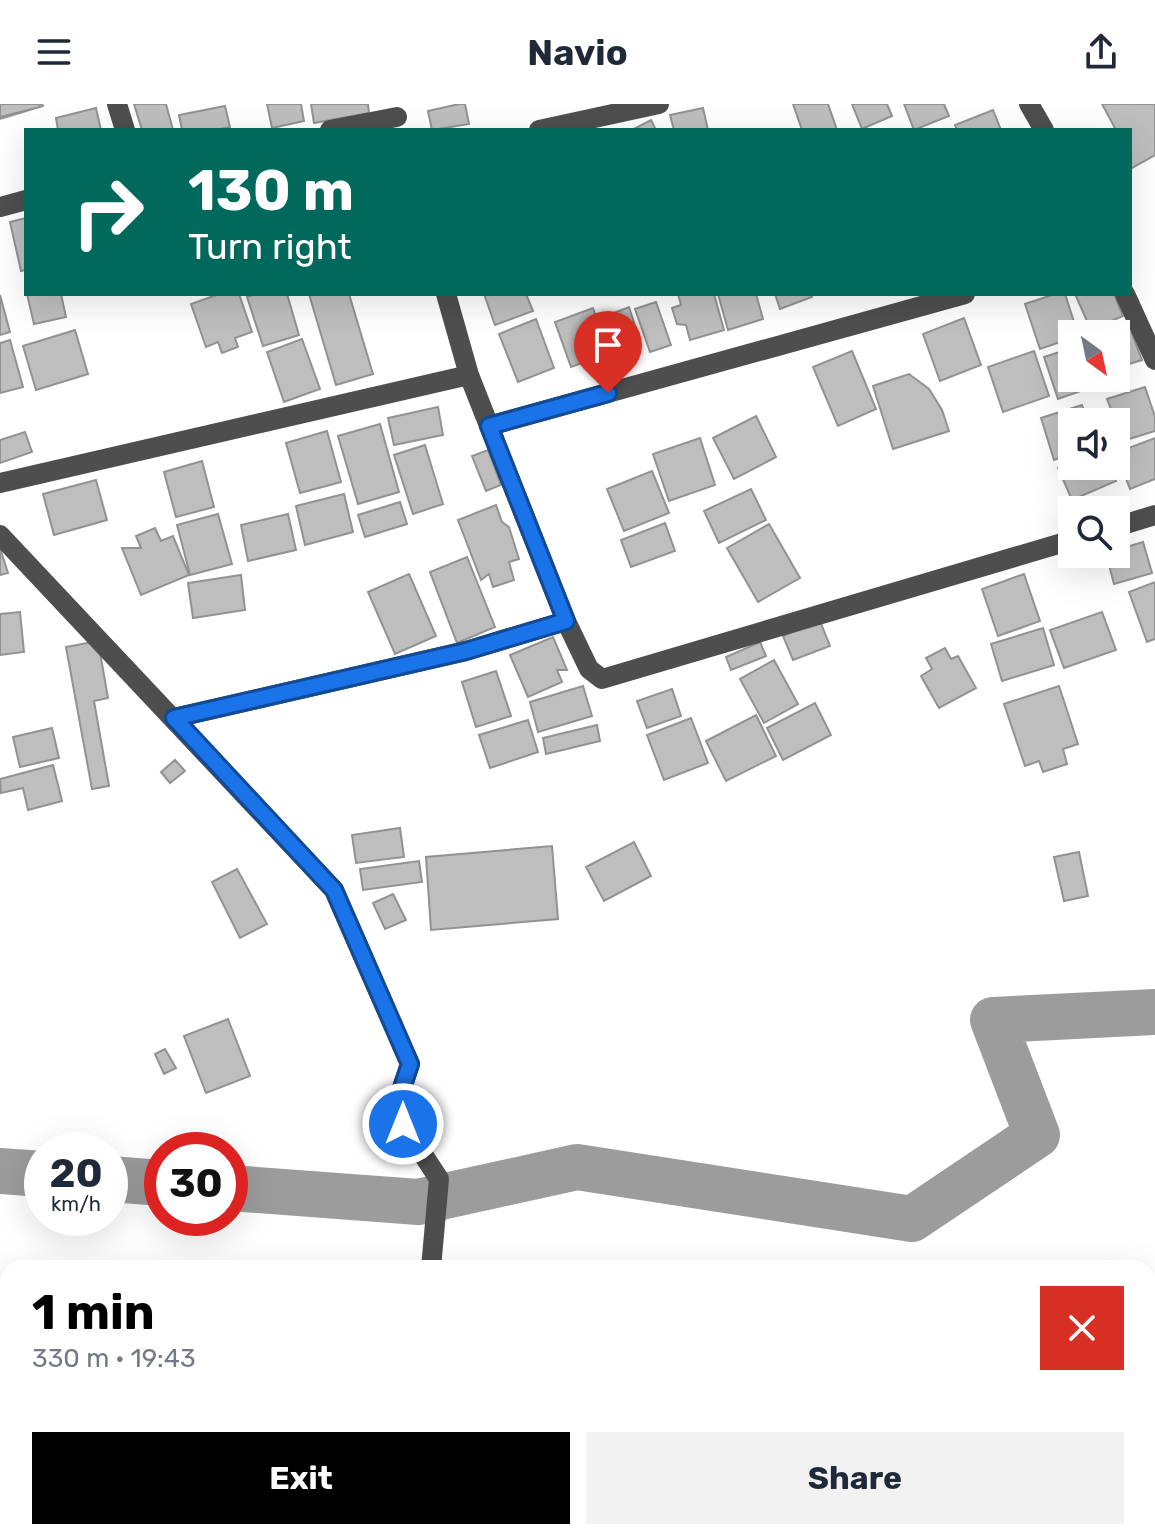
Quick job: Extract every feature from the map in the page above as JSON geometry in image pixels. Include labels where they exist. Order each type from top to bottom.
[{"type":"street","points":[[117,104],[124,128]]},
{"type":"street","points":[[548,128],[659,104]]},
{"type":"street","points":[[1029,104],[1043,128]]},
{"type":"street","points":[[340,128],[397,117]]},
{"type":"street","points":[[0,207],[24,201]]},
{"type":"street","points":[[447,296],[469,375],[566,621],[589,669],[602,679],[1058,544]]},
{"type":"street","points":[[489,426],[958,296]]},
{"type":"street","points":[[1126,296],[1155,360]]},
{"type":"street","points":[[0,483],[469,375]]},
{"type":"street","points":[[1130,523],[1155,515]]},
{"type":"street","points":[[0,535],[334,890],[410,1064],[399,1097],[403,1124],[439,1179],[432,1260]]},
{"type":"street","points":[[174,718],[466,651],[566,621]]},
{"type":"building","points":[[0,104],[39,104],[40,107],[0,117]]},
{"type":"building","points":[[0,104],[42,104],[43,106],[0,119]]},
{"type":"building","points":[[134,104],[166,104],[172,128],[141,128]]},
{"type":"building","points":[[267,104],[301,104],[304,121],[272,128]]},
{"type":"building","points":[[311,104],[368,104],[369,113],[314,123]]},
{"type":"building","points":[[465,104],[469,124],[432,128],[428,111]]},
{"type":"building","points":[[793,104],[828,104],[836,128],[801,128]]},
{"type":"building","points":[[852,104],[887,104],[892,116],[862,128]]},
{"type":"building","points":[[904,104],[944,104],[949,116],[913,128]]},
{"type":"building","points":[[1102,104],[1155,104],[1155,155],[1132,168],[1132,128],[1115,128]]},
{"type":"building","points":[[225,106],[230,127],[182,128],[179,115]]},
{"type":"building","points":[[96,108],[101,128],[58,128],[56,118]]},
{"type":"building","points":[[703,108],[708,128],[673,128],[670,115]]},
{"type":"building","points":[[993,110],[1000,128],[956,128],[955,125]]},
{"type":"building","points":[[651,120],[655,128],[636,128]]},
{"type":"building","points":[[24,218],[24,270],[21,271],[10,222]]},
{"type":"building","points":[[0,295],[10,332],[0,335]]},
{"type":"building","points":[[27,296],[61,296],[66,317],[34,324]]},
{"type":"building","points":[[213,296],[240,296],[252,332],[235,338],[238,347],[222,353],[218,342],[206,347],[191,304]]},
{"type":"building","points":[[288,296],[299,335],[263,346],[247,297]]},
{"type":"building","points":[[310,296],[350,296],[373,374],[336,385]]},
{"type":"building","points":[[485,296],[527,296],[533,311],[495,325]]},
{"type":"building","points":[[679,296],[715,296],[724,330],[690,340],[686,325],[677,324],[672,308],[681,305]]},
{"type":"building","points":[[719,296],[757,296],[763,319],[728,330]]},
{"type":"building","points":[[776,296],[812,296],[812,297],[780,309]]},
{"type":"building","points":[[1049,296],[1066,296],[1073,320],[1058,320],[1058,343],[1040,349],[1025,304]]},
{"type":"building","points":[[1076,296],[1115,296],[1123,316],[1114,320],[1087,320]]},
{"type":"building","points":[[656,302],[671,345],[650,352],[635,309]]},
{"type":"building","points":[[629,307],[640,341],[614,350],[603,317]]},
{"type":"building","points":[[593,308],[609,353],[571,367],[555,322]]},
{"type":"building","points":[[964,318],[981,365],[940,381],[923,334]]},
{"type":"building","points":[[536,319],[554,368],[518,382],[499,334]]},
{"type":"building","points":[[75,330],[88,374],[36,390],[23,346]]},
{"type":"building","points":[[1130,331],[1142,360],[1130,364]]},
{"type":"building","points":[[302,339],[320,389],[284,402],[267,352]]},
{"type":"building","points":[[10,340],[23,387],[0,393],[0,343]]},
{"type":"building","points":[[852,351],[876,409],[838,426],[813,367]]},
{"type":"building","points":[[1034,351],[1049,396],[1003,412],[988,367]]},
{"type":"building","points":[[1058,352],[1058,392],[1078,392],[1058,399],[1044,357]]},
{"type":"building","points":[[909,374],[929,389],[942,410],[949,431],[893,449],[873,386]]},
{"type":"building","points":[[1145,387],[1155,417],[1155,431],[1130,439],[1130,408],[1111,408],[1107,399]]},
{"type":"building","points":[[438,407],[443,435],[394,445],[388,418]]},
{"type":"building","points":[[1058,413],[1058,459],[1054,460],[1041,418]]},
{"type":"building","points":[[756,416],[776,457],[734,479],[713,438]]},
{"type":"building","points":[[380,424],[399,492],[358,504],[338,436]]},
{"type":"building","points":[[327,431],[341,482],[300,493],[286,443]]},
{"type":"building","points":[[25,432],[32,452],[0,463],[0,440]]},
{"type":"building","points":[[700,438],[715,485],[669,501],[653,454]]},
{"type":"building","points":[[1155,438],[1155,479],[1130,489],[1126,480],[1130,480],[1130,448]]},
{"type":"building","points":[[425,445],[443,504],[413,514],[394,455]]},
{"type":"building","points":[[488,450],[501,485],[486,491],[472,456]]},
{"type":"building","points":[[202,461],[214,507],[176,517],[164,472]]},
{"type":"building","points":[[652,471],[669,513],[624,531],[607,489]]},
{"type":"building","points":[[96,480],[107,520],[54,535],[43,494]]},
{"type":"building","points":[[1063,480],[1116,481],[1081,496],[1070,496]]},
{"type":"building","points":[[751,489],[766,520],[719,543],[704,511]]},
{"type":"building","points":[[344,494],[353,532],[305,545],[296,506]]},
{"type":"building","points":[[400,502],[407,524],[365,537],[358,515]]},
{"type":"building","points":[[496,505],[502,522],[509,527],[519,559],[509,562],[514,580],[493,587],[489,574],[481,580],[458,520]]},
{"type":"building","points":[[218,514],[232,564],[190,575],[177,525]]},
{"type":"building","points":[[288,514],[296,550],[248,561],[241,525]]},
{"type":"building","points":[[665,523],[675,551],[631,567],[621,540]]},
{"type":"building","points":[[769,524],[800,578],[758,602],[727,548]]},
{"type":"building","points":[[155,528],[161,541],[173,536],[189,575],[141,595],[122,548],[141,548],[136,536]]},
{"type":"building","points":[[1143,542],[1152,573],[1114,584],[1110,568],[1130,568],[1130,546]]},
{"type":"building","points":[[0,548],[8,573],[0,575]]},
{"type":"building","points":[[467,557],[495,627],[457,643],[430,572]]},
{"type":"building","points":[[409,574],[436,636],[395,654],[368,592]]},
{"type":"building","points":[[1024,574],[1040,621],[998,636],[982,589]]},
{"type":"building","points":[[241,575],[245,610],[193,618],[188,583]]},
{"type":"building","points":[[1155,582],[1155,639],[1147,642],[1129,592]]},
{"type":"building","points":[[20,612],[24,652],[0,655],[0,614]]},
{"type":"building","points":[[1102,612],[1116,650],[1064,668],[1050,630]]},
{"type":"building","points":[[820,621],[830,646],[793,660],[783,636]]},
{"type":"building","points":[[1043,628],[1054,665],[1002,681],[991,644]]},
{"type":"building","points":[[553,637],[567,670],[557,670],[562,682],[528,697],[510,655]]},
{"type":"building","points":[[98,641],[108,698],[94,701],[109,786],[92,789],[66,647]]},
{"type":"building","points":[[760,642],[766,656],[731,670],[726,657]]},
{"type":"building","points":[[945,648],[951,659],[958,656],[976,688],[939,708],[921,676],[932,669],[926,658]]},
{"type":"building","points":[[774,660],[798,704],[764,723],[740,679]]},
{"type":"building","points":[[496,671],[511,716],[476,727],[462,682]]},
{"type":"building","points":[[583,686],[592,716],[538,732],[530,702]]},
{"type":"building","points":[[1059,686],[1078,744],[1063,749],[1067,764],[1043,772],[1039,761],[1025,766],[1004,704]]},
{"type":"building","points":[[672,689],[681,716],[647,728],[637,701]]},
{"type":"building","points":[[815,703],[831,735],[783,760],[767,728]]},
{"type":"building","points":[[756,715],[776,756],[726,781],[706,741]]},
{"type":"building","points":[[691,718],[708,763],[664,780],[647,735]]},
{"type":"building","points":[[528,720],[538,752],[490,768],[479,735]]},
{"type":"building","points":[[597,725],[600,741],[546,754],[543,738]]},
{"type":"building","points":[[52,728],[59,758],[20,767],[13,737]]},
{"type":"building","points":[[175,760],[185,771],[170,783],[161,772]]},
{"type":"building","points":[[53,765],[62,801],[28,810],[23,788],[1,793],[0,779]]},
{"type":"building","points":[[400,828],[404,857],[356,863],[352,835]]},
{"type":"building","points":[[634,842],[651,876],[604,901],[586,867]]},
{"type":"building","points":[[552,846],[558,919],[431,930],[426,857]]},
{"type":"building","points":[[1079,852],[1088,896],[1064,901],[1054,857]]},
{"type":"building","points":[[419,861],[422,882],[363,890],[360,869]]},
{"type":"building","points":[[237,869],[267,924],[240,938],[212,882]]},
{"type":"building","points":[[393,894],[406,920],[385,929],[373,903]]},
{"type":"building","points":[[228,1019],[250,1076],[206,1093],[184,1036]]},
{"type":"building","points":[[165,1049],[176,1068],[164,1074],[155,1054]]},
{"type":"waterway","points":[[248,1189],[418,1202],[577,1167],[912,1219],[1037,1135],[993,1020],[1155,1012]]},
{"type":"waterway","points":[[0,1171],[24,1173]]},
{"type":"waterway","points":[[128,1180],[144,1182]]},
{"type":"route","points":[[403,1124],[399,1097],[410,1064],[334,890],[174,718],[466,651],[566,621],[489,426],[608,393]]}]
